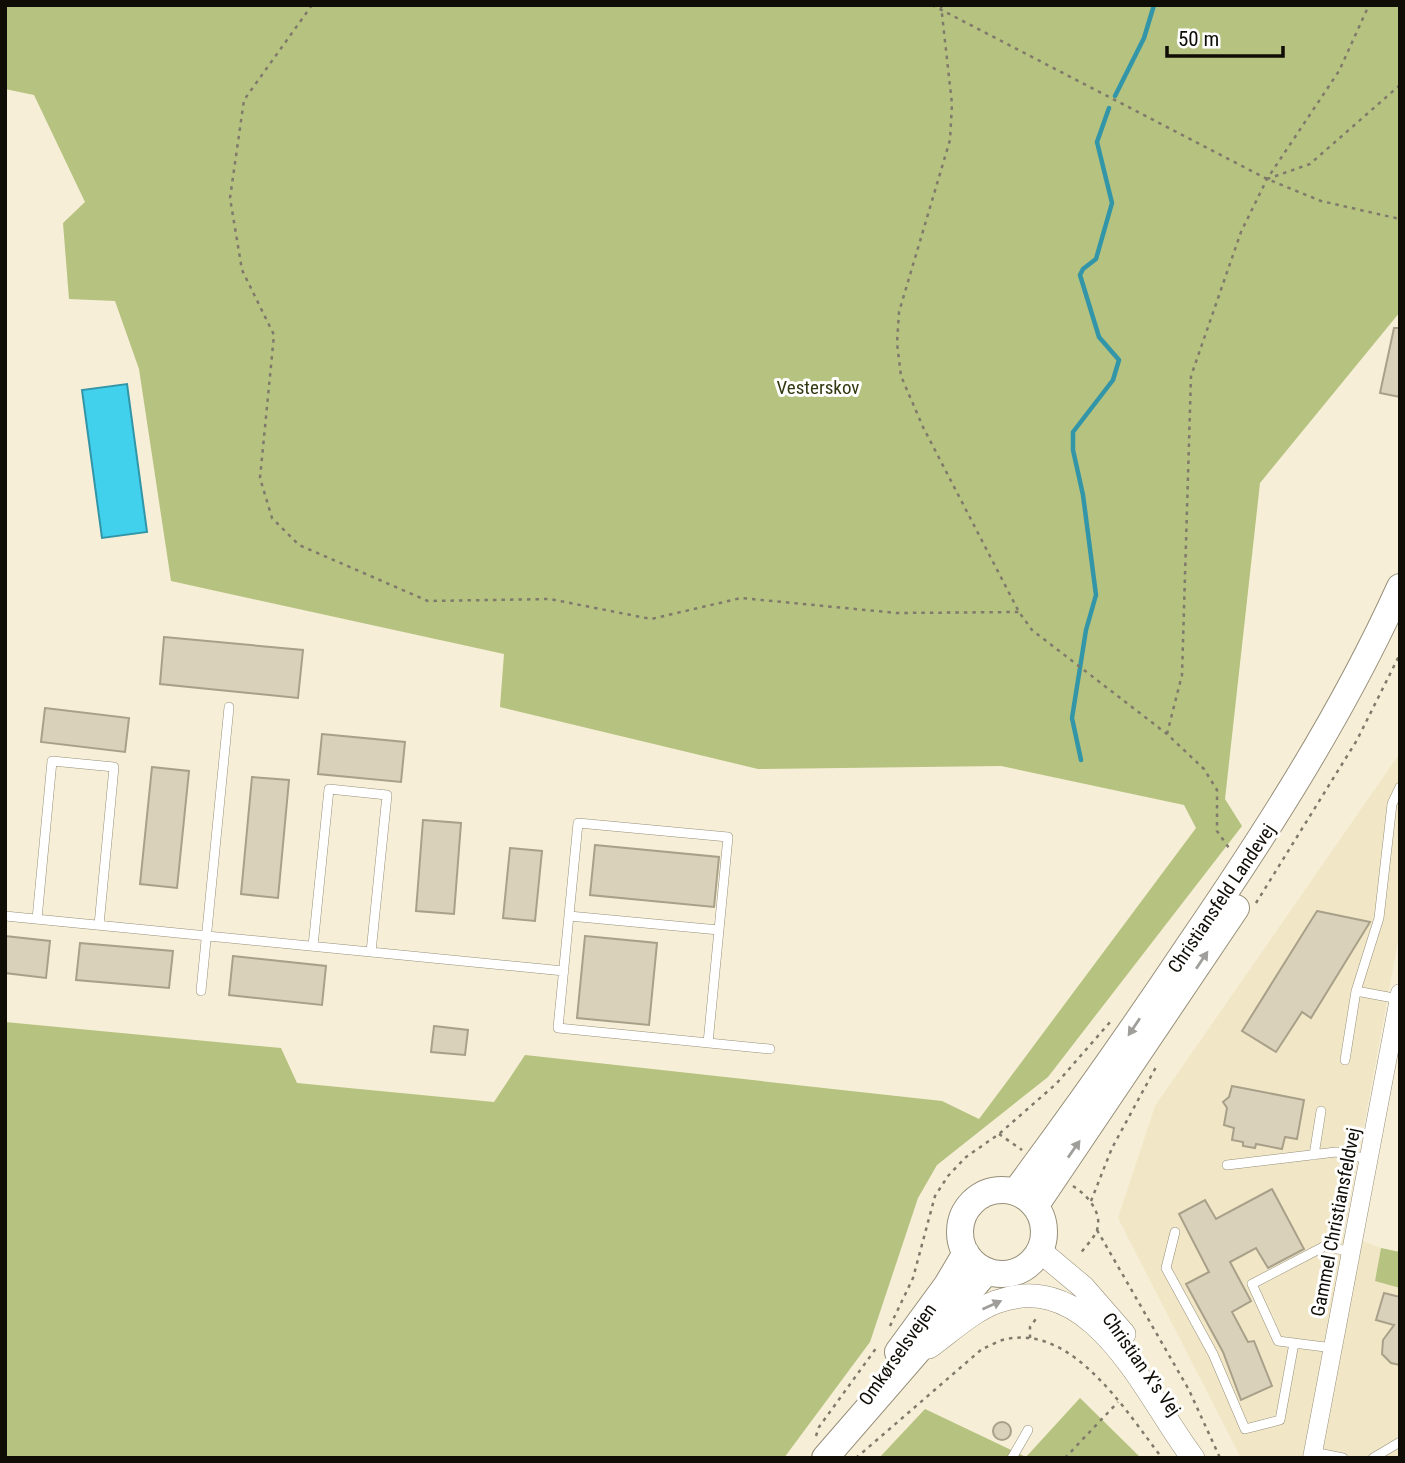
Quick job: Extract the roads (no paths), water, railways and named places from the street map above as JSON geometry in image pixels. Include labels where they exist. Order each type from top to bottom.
[{"type":"main road","name":"Christiansfeld Landevej","points":[[1026,1198],[1117,1052],[1280,810],[1331,722],[1400,587]]},
{"type":"main road","name":"Christiansfeld Landevej","points":[[1026,1198],[1267,860],[1332,755],[1400,625]]},
{"type":"main road","points":[[990,1191],[1026,1198],[1045,1227],[1040,1251],[1022,1270],[1005,1274],[987,1271],[966,1253],[960,1229],[969,1205],[990,1191]]},
{"type":"main road","name":"Omkørselsvejen","points":[[822,1450],[947,1285],[966,1253]]},
{"type":"main road","name":"Omkørselsvejen","points":[[822,1450],[914,1356],[987,1271]]},
{"type":"street","name":"Gammel Christiansfeldvej","points":[[1313,1455],[1399,996]]},
{"type":"street","name":"Christian X's Vej","points":[[1040,1251],[1083,1287],[1111,1317],[1163,1388],[1202,1458]]},
{"type":"street","points":[[914,1356],[994,1303],[1030,1297],[1074,1308],[1097,1324],[1128,1362],[1193,1458]]},
{"type":"lane","points":[[201,990],[229,707]]},
{"type":"lane","points":[[37,919],[52,761],[114,767],[99,925]]},
{"type":"lane","points":[[1345,1060],[1356,991],[1379,918],[1392,804],[1400,787]]},
{"type":"lane","points":[[313,946],[329,789],[387,795],[371,952]]},
{"type":"lane","points":[[708,1042],[728,837],[578,822],[558,1028],[770,1049]]},
{"type":"lane","points":[[5,916],[564,971]]},
{"type":"lane","points":[[569,916],[719,930]]},
{"type":"lane","points":[[1356,991],[1399,996]]},
{"type":"lane","points":[[1314,1155],[1321,1111]]},
{"type":"lane","points":[[1227,1166],[1336,1152],[1368,1159]]},
{"type":"lane","points":[[1175,1232],[1166,1268],[1213,1354],[1245,1429],[1280,1420],[1294,1343]]},
{"type":"lane","points":[[1333,1348],[1278,1341],[1252,1284],[1325,1246],[1351,1252]]},
{"type":"lane","points":[[1012,1458],[1028,1430]]},
{"type":"lane","points":[[1373,1458],[1400,1442]]},
{"type":"lane","points":[[1313,1455],[1343,1458]]},
{"type":"water","points":[[127,384],[147,532],[102,538],[82,390]]},
{"type":"waterway","points":[[1115,96],[1144,38],[1154,5]]},
{"type":"waterway","points":[[1081,760],[1072,718],[1086,630],[1096,595],[1083,495],[1073,450],[1073,432],[1113,380],[1119,360],[1099,337],[1080,275],[1083,269],[1096,259],[1112,203],[1097,142],[1109,108]]},
{"type":"park label","name":"Vesterskov","points":[[818,387]]}]
